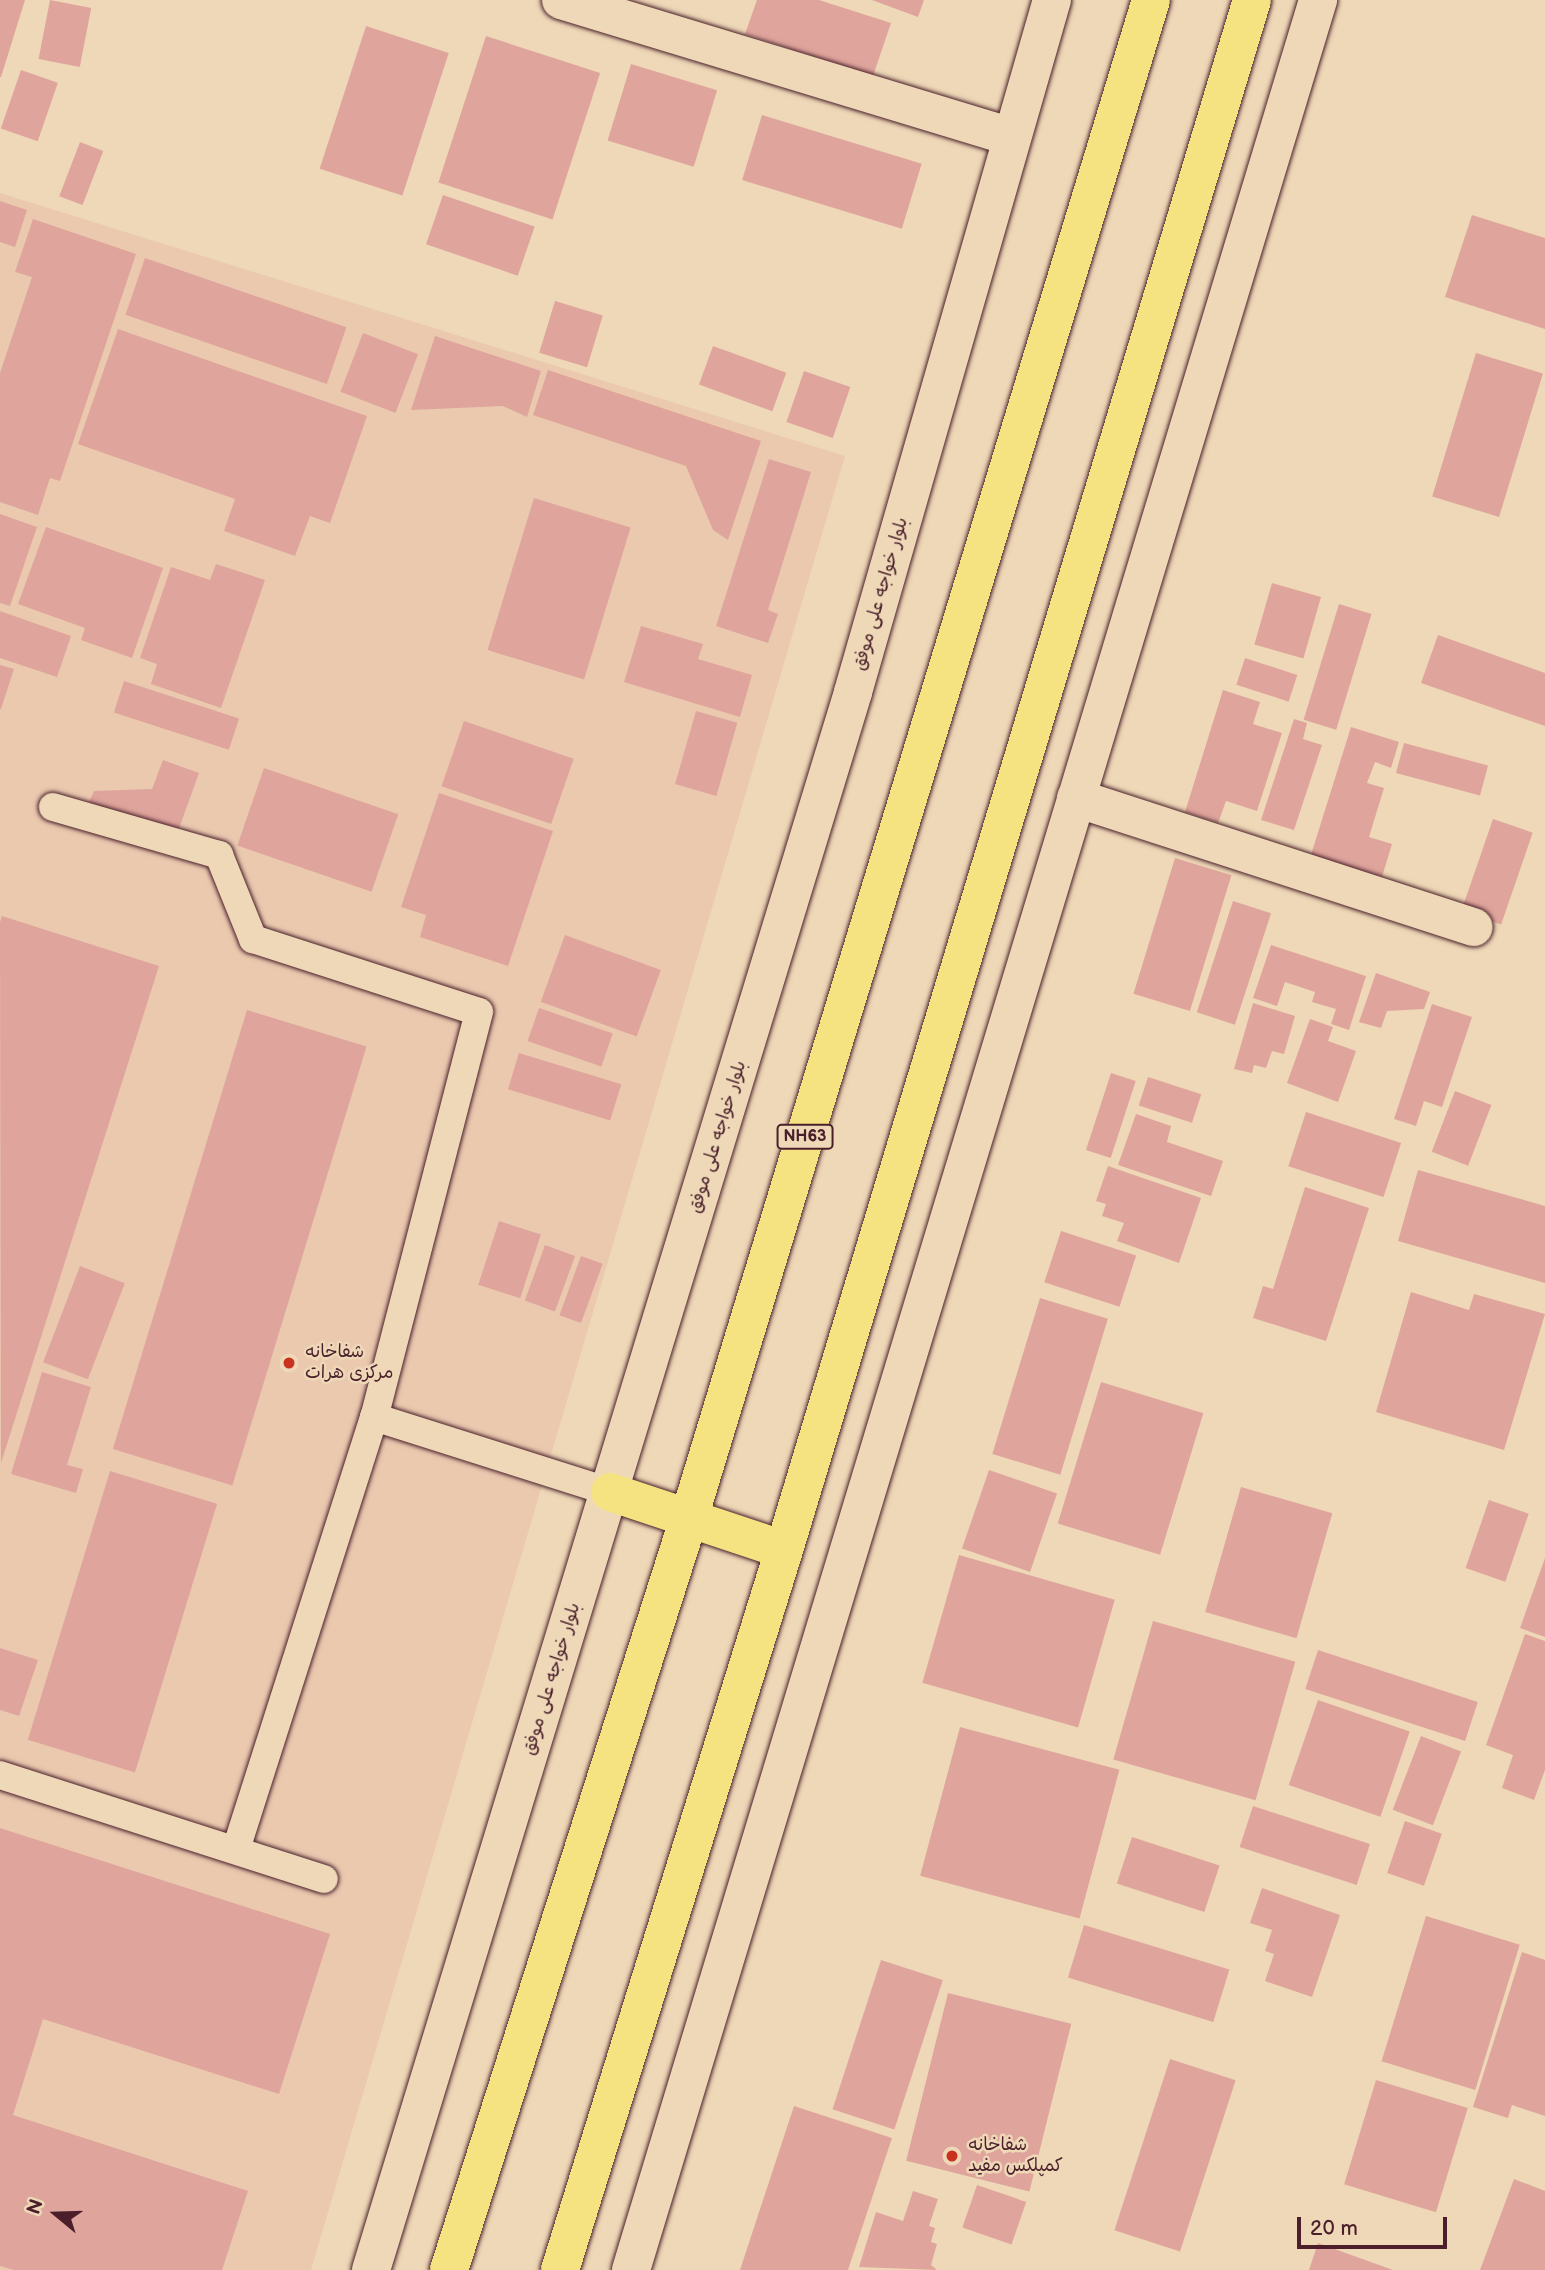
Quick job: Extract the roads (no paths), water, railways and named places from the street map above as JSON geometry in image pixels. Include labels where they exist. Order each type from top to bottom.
[{"type":"highway","name":"NH63","points":[[449,2270],[688,1521],[1151,0]]},
{"type":"highway","points":[[560,2270],[785,1550],[1252,0]]},
{"type":"highway","points":[[610,1492],[688,1521],[785,1550]]},
{"type":"street","points":[[561,0],[1011,137]]},
{"type":"street","name":"بلوار خواجه علی موفق","points":[[371,2270],[853,692],[1052,0]]},
{"type":"street","points":[[631,2270],[1318,0]]},
{"type":"street","points":[[1076,799],[1474,927]]},
{"type":"lane","points":[[53,807],[219,855],[253,939],[480,1012],[374,1417],[236,1850]]},
{"type":"lane","points":[[374,1417],[610,1492]]},
{"type":"lane","points":[[0,1775],[324,1879]]},
{"type":"place","name":"شفاخانه مرکزی هرات","points":[[289,1363]]},
{"type":"place","name":"شفاخانه کمپلکس مفید","points":[[952,2156]]}]
